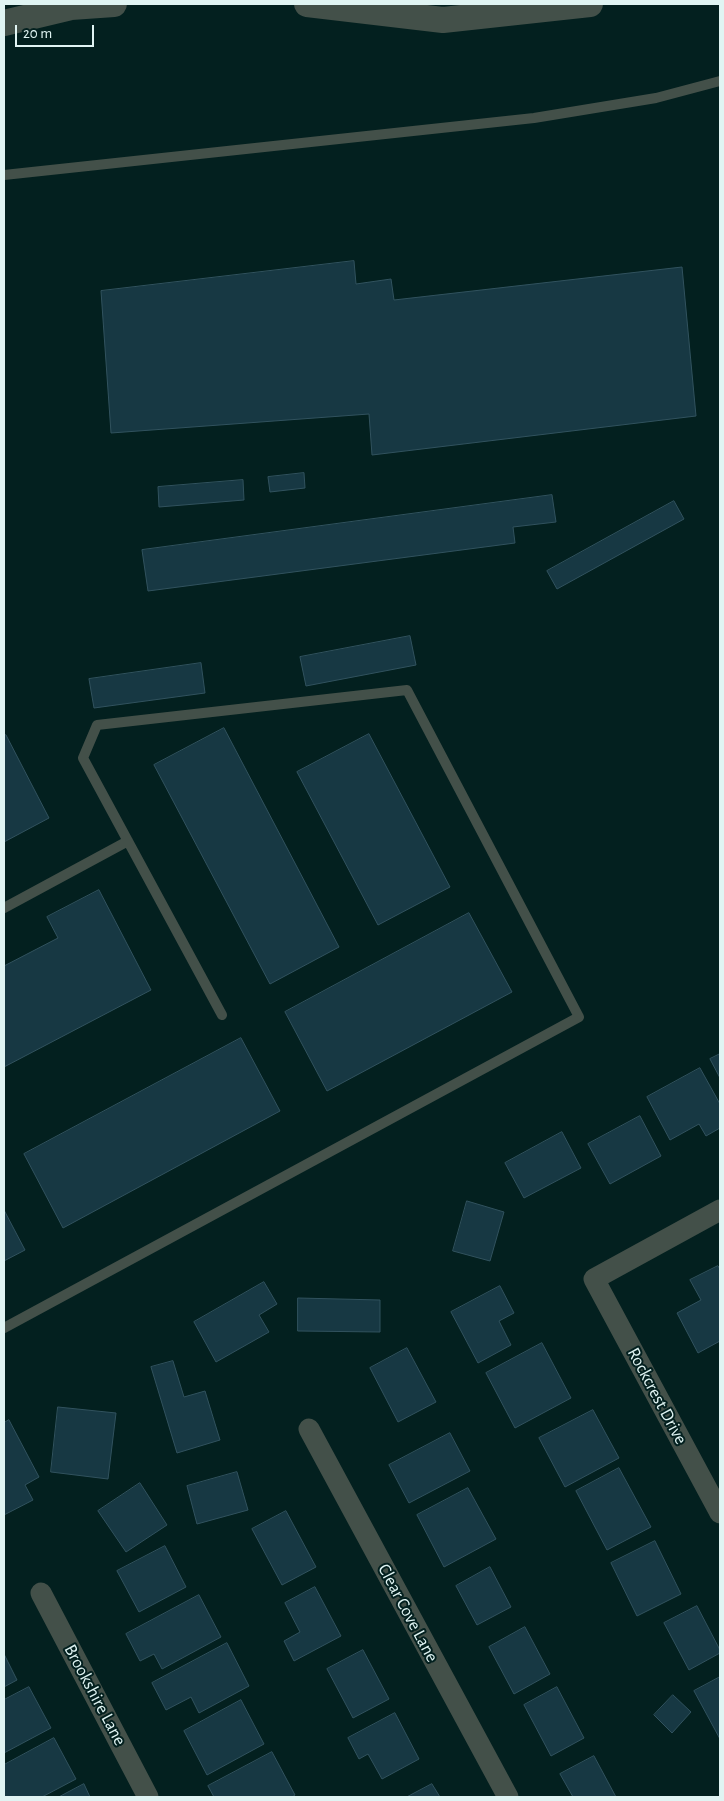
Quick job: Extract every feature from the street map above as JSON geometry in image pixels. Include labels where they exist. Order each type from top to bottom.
[{"type":"street","points":[[4,23],[71,7],[114,4]]},
{"type":"street","points":[[307,4],[443,20],[590,4]]},
{"type":"street","name":"Rockcrest Drive","points":[[720,1210],[594,1279],[720,1513]]},
{"type":"street","name":"Clear Cove Lane","points":[[309,1429],[508,1797]]},
{"type":"street","name":"Brookshire Lane","points":[[41,1593],[148,1797]]},
{"type":"lane","points":[[4,175],[534,118],[656,98],[720,81]]},
{"type":"lane","points":[[4,1328],[579,1017],[407,690],[97,726],[83,758],[222,1015]]},
{"type":"lane","points":[[4,908],[128,841]]},
{"type":"building","points":[[354,261],[356,284],[391,279],[394,300],[682,267],[696,416],[372,455],[369,414],[111,433],[101,291]]},
{"type":"building","points":[[304,473],[305,488],[270,492],[268,477]]},
{"type":"building","points":[[243,480],[244,500],[159,507],[158,487]]},
{"type":"building","points":[[552,495],[556,522],[513,527],[515,543],[148,591],[142,550]]},
{"type":"building","points":[[674,501],[684,519],[557,589],[547,571]]},
{"type":"building","points":[[410,636],[416,665],[306,686],[300,657]]},
{"type":"building","points":[[201,663],[205,693],[94,708],[89,679]]},
{"type":"building","points":[[224,728],[339,947],[270,984],[154,765]]},
{"type":"building","points":[[369,734],[450,887],[378,925],[297,772]]},
{"type":"building","points":[[6,735],[49,818],[4,842],[4,736]]},
{"type":"building","points":[[99,890],[151,990],[4,1067],[4,966],[58,938],[47,917]]},
{"type":"building","points":[[469,913],[512,992],[327,1091],[285,1012]]},
{"type":"building","points":[[241,1038],[280,1111],[63,1228],[24,1154]]},
{"type":"building","points":[[720,1054],[720,1078],[710,1059]]},
{"type":"building","points":[[700,1068],[720,1104],[720,1128],[706,1136],[699,1124],[670,1140],[647,1097]]},
{"type":"building","points":[[640,1116],[661,1156],[610,1184],[588,1144]]},
{"type":"building","points":[[562,1132],[581,1168],[524,1198],[505,1163]]},
{"type":"building","points":[[467,1201],[504,1212],[490,1261],[453,1251]]},
{"type":"building","points":[[4,1210],[25,1250],[4,1261]]},
{"type":"building","points":[[718,1266],[720,1269],[720,1341],[698,1353],[677,1313],[701,1300],[690,1280]]},
{"type":"building","points":[[264,1282],[277,1304],[259,1315],[269,1332],[216,1362],[194,1322]]},
{"type":"building","points":[[500,1286],[514,1313],[499,1321],[511,1345],[478,1363],[451,1312]]},
{"type":"building","points":[[298,1298],[380,1300],[380,1332],[298,1331]]},
{"type":"building","points":[[542,1343],[571,1398],[515,1428],[486,1373]]},
{"type":"building","points":[[407,1348],[436,1402],[398,1422],[370,1368]]},
{"type":"building","points":[[173,1361],[184,1397],[205,1391],[220,1440],[177,1453],[151,1367]]},
{"type":"building","points":[[58,1407],[116,1413],[108,1479],[51,1472]]},
{"type":"building","points":[[593,1410],[619,1458],[565,1487],[539,1438]]},
{"type":"building","points":[[9,1420],[39,1477],[25,1485],[33,1500],[4,1515],[4,1423]]},
{"type":"building","points":[[450,1433],[470,1471],[409,1503],[389,1465]]},
{"type":"building","points":[[619,1468],[651,1527],[607,1550],[576,1491]]},
{"type":"building","points":[[237,1472],[248,1510],[197,1524],[187,1486]]},
{"type":"building","points":[[140,1483],[167,1525],[126,1552],[98,1511]]},
{"type":"building","points":[[468,1488],[496,1539],[444,1567],[417,1515]]},
{"type":"building","points":[[286,1511],[316,1567],[282,1585],[252,1529]]},
{"type":"building","points":[[655,1541],[681,1594],[637,1616],[611,1563]]},
{"type":"building","points":[[165,1546],[186,1587],[139,1612],[117,1571]]},
{"type":"building","points":[[490,1567],[511,1607],[477,1625],[456,1586]]},
{"type":"building","points":[[315,1587],[341,1636],[294,1661],[284,1641],[300,1632],[285,1603]]},
{"type":"building","points":[[199,1595],[221,1637],[162,1669],[154,1654],[140,1661],[126,1634]]},
{"type":"building","points":[[697,1606],[720,1653],[689,1670],[664,1623]]},
{"type":"building","points":[[525,1627],[550,1674],[514,1694],[489,1647]]},
{"type":"building","points":[[227,1643],[249,1686],[199,1713],[191,1697],[166,1710],[152,1683]]},
{"type":"building","points":[[363,1650],[389,1699],[353,1718],[327,1669]]},
{"type":"building","points":[[4,1654],[17,1680],[4,1687]]},
{"type":"building","points":[[720,1677],[720,1739],[694,1691]]},
{"type":"building","points":[[29,1687],[51,1728],[4,1753],[4,1700]]},
{"type":"building","points":[[557,1687],[584,1738],[551,1756],[524,1705]]},
{"type":"building","points":[[673,1695],[691,1712],[672,1733],[654,1715]]},
{"type":"building","points":[[241,1700],[264,1744],[207,1775],[184,1731]]},
{"type":"building","points":[[395,1713],[419,1759],[382,1779],[368,1754],[359,1759],[348,1738]]},
{"type":"building","points":[[54,1738],[76,1779],[42,1797],[4,1797],[4,1765]]},
{"type":"building","points":[[272,1752],[295,1795],[292,1797],[214,1797],[208,1786]]},
{"type":"building","points":[[594,1756],[616,1797],[573,1797],[560,1774]]},
{"type":"building","points":[[84,1784],[90,1797],[59,1797]]},
{"type":"building","points":[[432,1784],[440,1797],[407,1797]]}]
